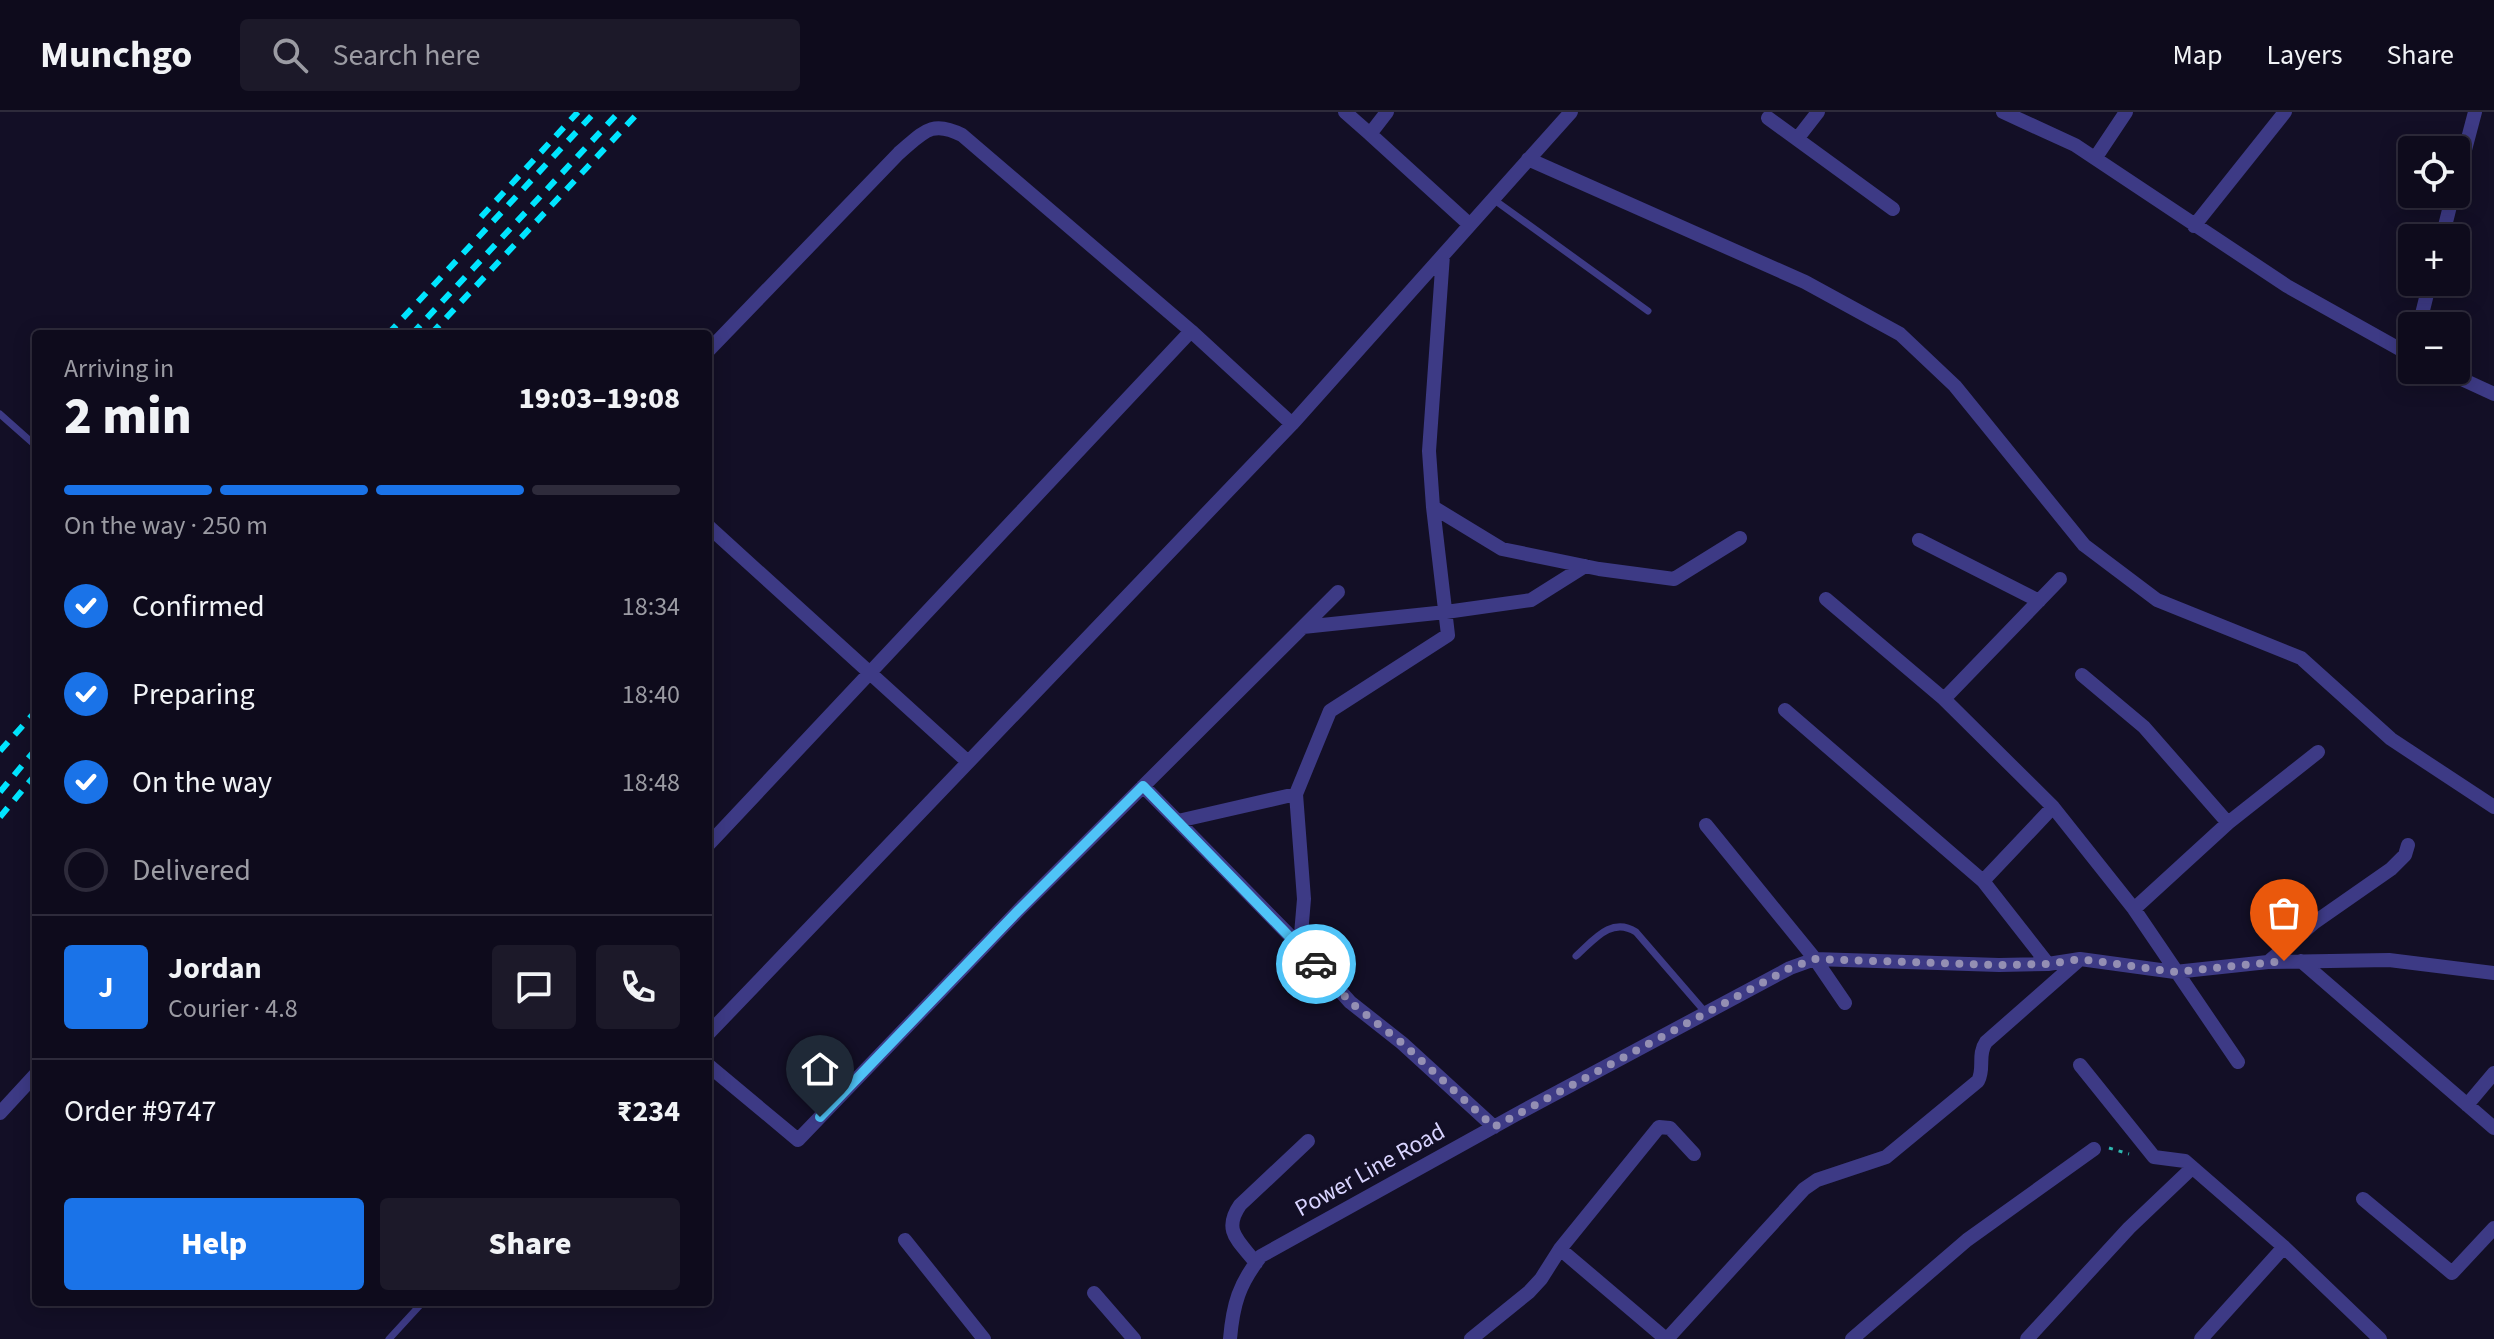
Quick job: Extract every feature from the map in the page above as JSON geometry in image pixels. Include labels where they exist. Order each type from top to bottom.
[{"type":"street","points":[[1345,112],[1470,225]]},
{"type":"street","points":[[1370,134],[1387,112]]},
{"type":"street","points":[[712,1030],[1292,424],[1571,112]]},
{"type":"street","points":[[1797,139],[1818,112]]},
{"type":"street","points":[[2003,112],[2096,157],[2287,286],[2398,347]]},
{"type":"street","points":[[2096,157],[2126,112]]},
{"type":"street","points":[[2194,226],[2285,112]]},
{"type":"street","points":[[2469,136],[2475,112]]},
{"type":"street","points":[[1768,118],[1893,209]]},
{"type":"street","points":[[712,347],[899,153],[921,134],[935,127],[945,127],[962,135],[1191,331],[1292,424]]},
{"type":"street","points":[[1528,159],[1805,282],[1900,334],[1955,386],[2084,545],[2157,600],[2301,658],[2391,739],[2494,807]]},
{"type":"street","points":[[1300,946],[1304,899],[1296,794],[1330,711],[1448,635],[1429,451],[1443,255]]},
{"type":"street","points":[[712,841],[1191,331]]},
{"type":"street","points":[[2470,383],[2494,394]]},
{"type":"street","points":[[1433,507],[1502,549],[1585,566],[1674,579],[1740,538]]},
{"type":"street","points":[[712,530],[968,762]]},
{"type":"street","points":[[1919,540],[2039,601]]},
{"type":"street","points":[[1303,627],[1531,600],[1585,566]]},
{"type":"street","points":[[1944,699],[2060,579]]},
{"type":"street","points":[[712,1068],[798,1140],[1018,911],[1338,592]]},
{"type":"street","points":[[1826,599],[1944,699],[2053,807],[2134,909],[2238,1062]]},
{"type":"street","points":[[2082,675],[2144,727],[2228,823]]},
{"type":"street","points":[[1785,710],[1983,881],[2048,964]]},
{"type":"street","points":[[2134,909],[2228,823],[2318,752]]},
{"type":"street","points":[[1143,786],[1300,946],[1350,1002],[1402,1043],[1494,1127]]},
{"type":"street","points":[[1178,821],[1296,794]]},
{"type":"street","points":[[1983,881],[2053,807]]},
{"type":"street","points":[[1706,825],[1815,959],[1845,1003]]},
{"type":"street","points":[[2268,962],[2315,922],[2391,869],[2405,855],[2408,845]]},
{"type":"street","name":"Power Line Road","points":[[1230,1339],[1237,1297],[1245,1277],[1261,1256],[1706,1013],[1790,968],[1815,959],[2048,964],[2080,959],[2175,972],[2268,962],[2389,960],[2494,973]]},
{"type":"street","points":[[1560,1249],[1666,1339],[1804,1189],[1817,1180],[1886,1157],[1978,1081],[1982,1070],[1981,1052],[1986,1042],[2080,959]]},
{"type":"street","points":[[2301,961],[2494,1128]]},
{"type":"street","points":[[2080,1065],[2149,1152],[2160,1159],[2185,1161],[2284,1247],[2380,1339]]},
{"type":"street","points":[[2467,1105],[2494,1073]]},
{"type":"street","points":[[0,1113],[32,1078]]},
{"type":"street","points":[[1479,1337],[1529,1292],[1659,1127],[1670,1128],[1694,1154]]},
{"type":"street","points":[[1256,1263],[1235,1235],[1230,1222],[1232,1217],[1240,1205],[1308,1141]]},
{"type":"street","points":[[1852,1339],[1967,1240],[2094,1149]]},
{"type":"street","points":[[2027,1339],[2129,1228],[2192,1168]]},
{"type":"street","points":[[2363,1199],[2452,1273],[2494,1228]]},
{"type":"street","points":[[905,1240],[984,1339]]},
{"type":"street","points":[[2201,1339],[2284,1247]]},
{"type":"street","points":[[1094,1293],[1134,1339]]},
{"type":"lane","points":[[1493,199],[1648,311]]},
{"type":"lane","points":[[0,414],[32,442]]},
{"type":"lane","points":[[1576,956],[1604,931],[1613,926],[1625,926],[1636,932],[1706,1013]]},
{"type":"lane","points":[[389,1339],[419,1306]]},
{"type":"path","points":[[2094,1149],[2111,1148],[2132,1156],[2149,1152]]},
{"type":"railway","points":[[481,217],[578,112]]},
{"type":"railway","points":[[392,330],[595,112]]},
{"type":"railway","points":[[416,330],[619,112]]},
{"type":"railway","points":[[435,330],[639,112]]},
{"type":"railway","points":[[0,751],[32,715]]},
{"type":"railway","points":[[0,792],[32,754]]},
{"type":"railway","points":[[0,817],[32,779]]},
{"type":"way so far","points":[[1316,964],[1350,1002],[1402,1043],[1494,1127],[1790,968],[1815,959],[1999,965],[2048,964],[2080,959],[2175,972],[2284,961]]},
{"type":"route","points":[[820,1117],[1143,786],[1316,964]]}]
